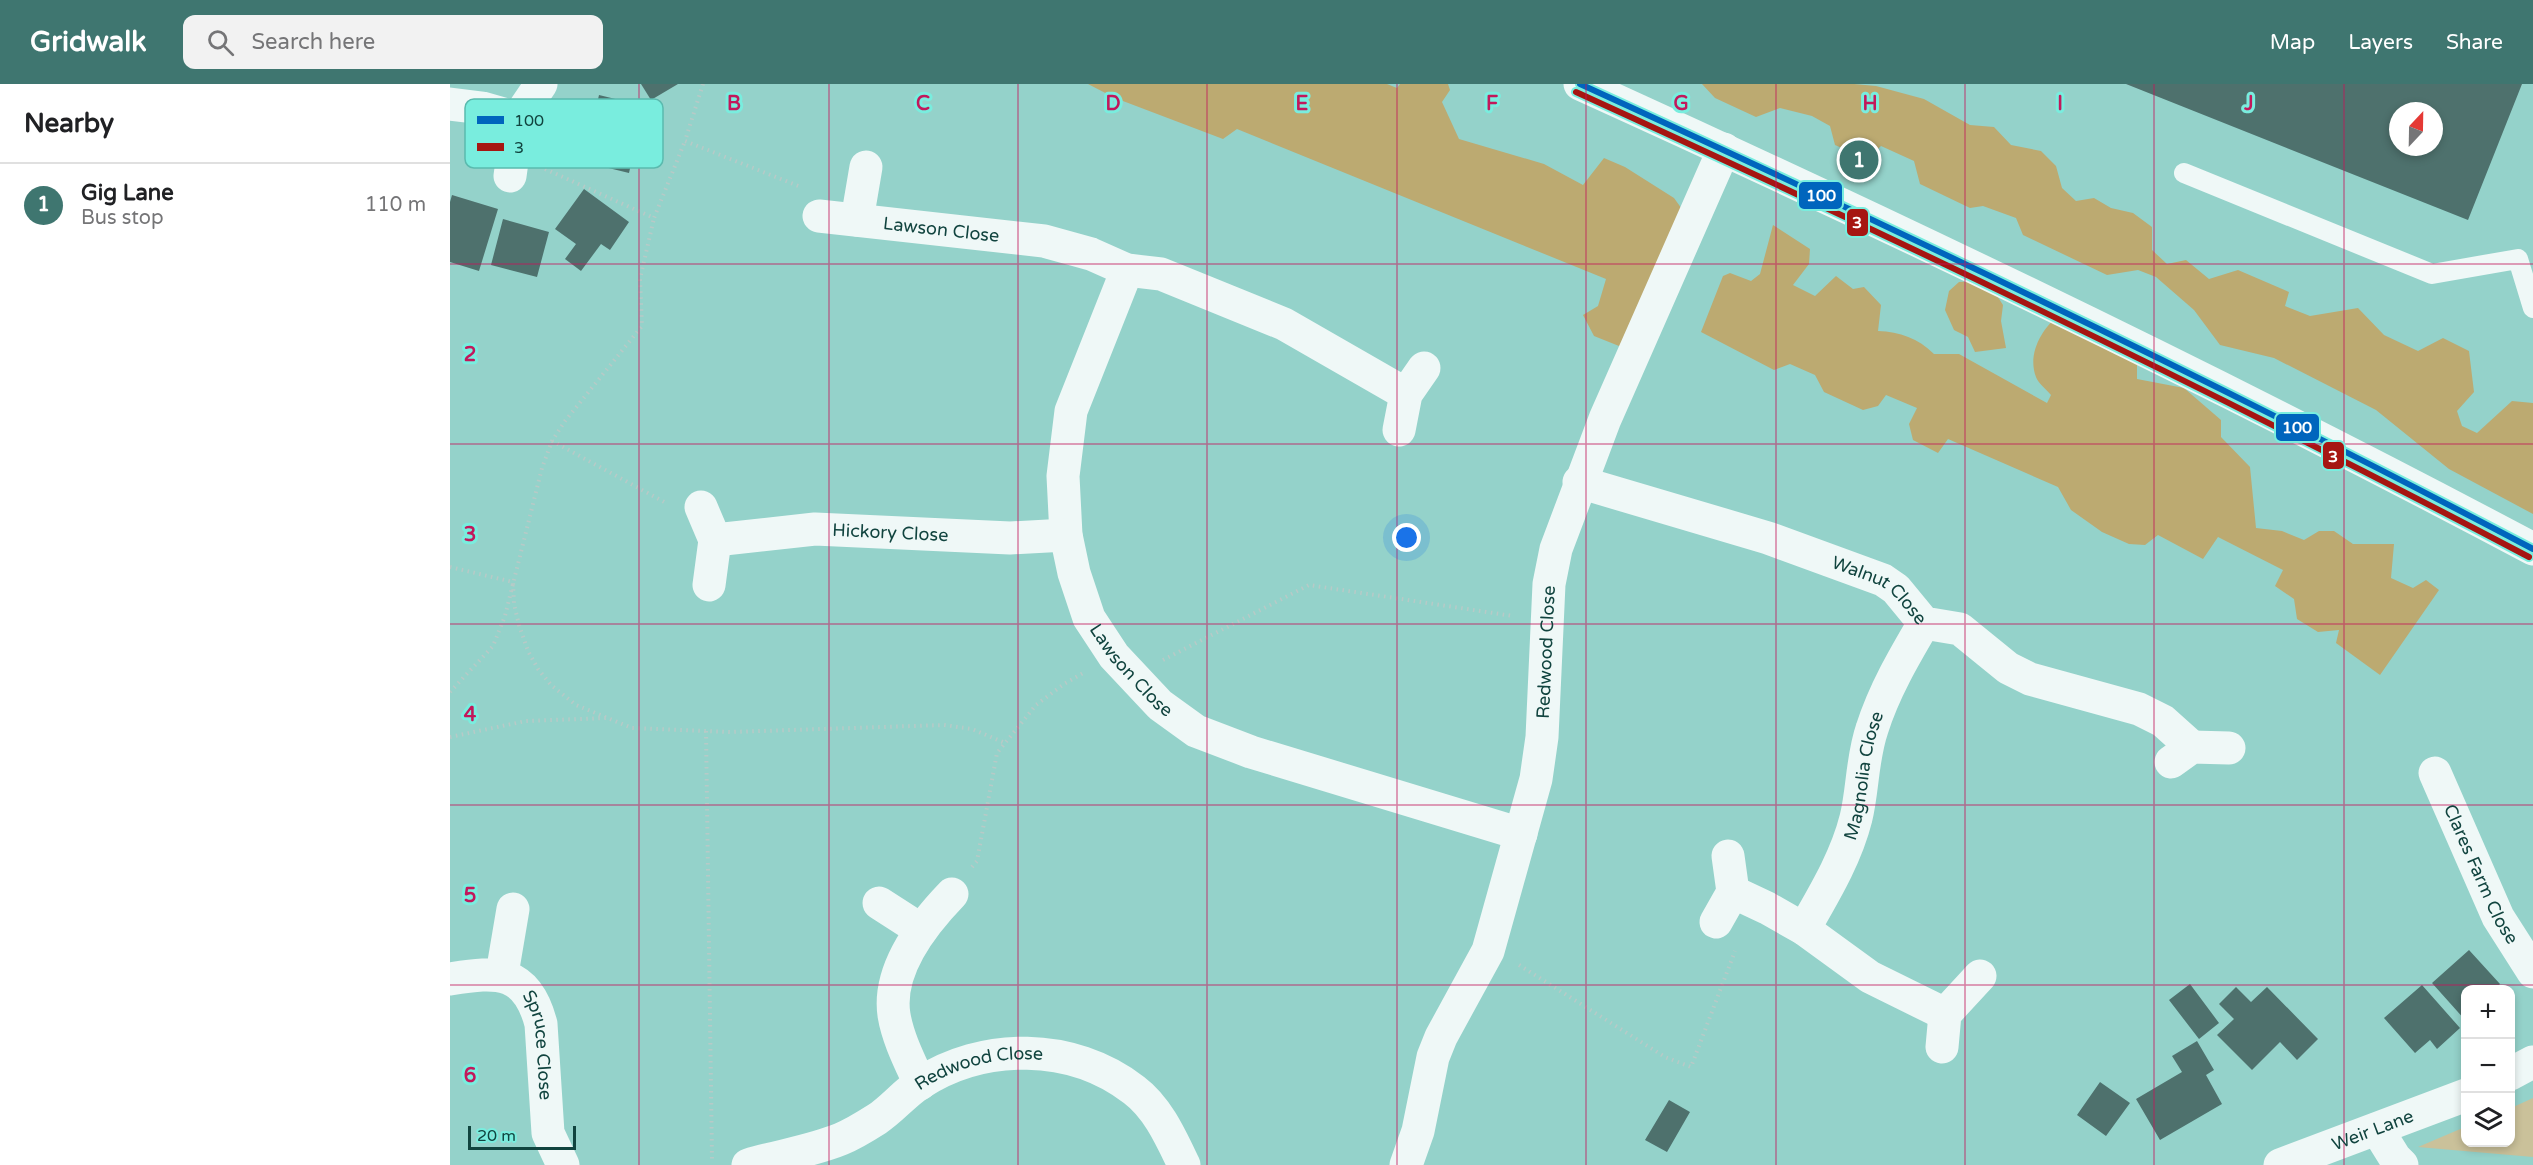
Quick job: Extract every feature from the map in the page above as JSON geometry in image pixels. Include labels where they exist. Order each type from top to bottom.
[{"type":"street","points":[[531,99],[541,84]]},
{"type":"street","points":[[1580,84],[2165,359],[2533,549]]},
{"type":"street","points":[[450,104],[465,106]]},
{"type":"street","name":"Redwood Close","points":[[1406,1165],[1418,1131],[1427,1081],[1437,1047],[1488,951],[1536,779],[1542,737],[1549,584],[1556,549],[1579,482],[1605,419],[1724,150]]},
{"type":"street","name":"Lawson Close","points":[[857,220],[866,167]]},
{"type":"street","name":"Lawson Close","points":[[819,216],[1044,241],[1091,254],[1127,270],[1161,274],[1182,281],[1203,293],[1284,324],[1415,381],[1398,430]]},
{"type":"street","name":"Lawson Close","points":[[1127,270],[1071,411],[1064,476],[1066,535],[1074,573],[1089,618],[1124,668],[1160,705],[1196,731],[1251,752],[1521,834]]},
{"type":"street","name":"Walnut Close","points":[[1579,482],[1768,537],[1883,580],[1896,589],[1924,622],[1960,629],[2008,668],[2030,679],[2139,709],[2163,721],[2181,754],[2229,748]]},
{"type":"street","points":[[709,525],[709,585]]},
{"type":"street","name":"Hickory Close","points":[[709,525],[1010,538],[1066,535]]},
{"type":"street","name":"Magnolia Close","points":[[1804,929],[1830,883],[1855,821],[1861,798],[1865,756],[1881,702],[1924,622]]},
{"type":"street","name":"Clares Farm Close","points":[[2435,773],[2498,917],[2533,972]]},
{"type":"street","points":[[1727,934],[1733,892],[1728,856]]},
{"type":"street","points":[[1733,892],[1804,929],[1870,977],[1945,1014]]},
{"type":"street","points":[[920,1084],[900,1038],[894,1014],[893,996],[897,977],[921,930],[952,894]]},
{"type":"street","points":[[879,903],[921,930]]},
{"type":"street","name":"Spruce Close","points":[[502,974],[513,909]]},
{"type":"street","name":"Spruce Close","points":[[450,979],[478,974],[502,974],[518,982],[530,993],[541,1024],[548,1133],[563,1165]]},
{"type":"street","points":[[1942,1047],[1945,1014],[1980,976]]},
{"type":"street","name":"Redwood Close","points":[[748,1165],[844,1152],[877,1119],[920,1084],[970,1059],[1009,1053],[1047,1053],[1094,1066],[1135,1090],[1163,1122],[1184,1165]]},
{"type":"street","points":[[2515,1072],[2533,1062]]},
{"type":"street","name":"Weir Lane","points":[[2280,1165],[2461,1097]]},
{"type":"street","points":[[2377,1129],[2402,1165]]},
{"type":"lane","points":[[2184,173],[2432,274],[2518,259],[2533,308]]},
{"type":"path","points":[[450,692],[493,645],[505,616],[542,468],[552,441],[565,421],[642,326],[640,279],[654,218],[685,141],[703,84]]},
{"type":"path","points":[[685,141],[803,188],[819,216]]},
{"type":"path","points":[[520,168],[654,218]]},
{"type":"path","points":[[552,441],[709,525]]},
{"type":"path","points":[[450,567],[513,582]]},
{"type":"path","points":[[513,582],[514,604],[528,651],[538,669],[551,685],[576,705],[632,728],[730,732],[944,725],[972,729],[1005,743]]},
{"type":"path","points":[[952,894],[960,880],[977,861],[997,753],[1036,705],[1064,684],[1165,658],[1309,585],[1546,622]]},
{"type":"path","points":[[450,737],[526,721],[609,718]]},
{"type":"path","points":[[706,731],[712,1165]]},
{"type":"path","points":[[1488,951],[1520,966],[1665,1057],[1691,1067],[1727,934]]},
{"type":"shaded area","points":[[1088,84],[1387,84],[1397,88],[1400,84],[1448,84],[1450,90],[1442,102],[1459,139],[1544,164],[1583,185],[1604,158],[1625,167],[1674,198],[1687,216],[1634,339],[1619,346],[1594,336],[1583,315],[1598,306],[1606,279],[1237,129],[1223,139],[1115,98]]},
{"type":"shaded area","points":[[1702,84],[1854,84],[1876,86],[1924,99],[1970,125],[1994,127],[2011,145],[2041,151],[2056,166],[2062,188],[2076,201],[2094,198],[2111,208],[2133,213],[2152,227],[2152,250],[2167,264],[2186,260],[2209,279],[2238,270],[2289,292],[2285,306],[2310,316],[2358,308],[2384,335],[2418,351],[2443,338],[2469,351],[2474,392],[2457,411],[2462,426],[2477,433],[2512,401],[2533,403],[2533,514],[2449,469],[2376,410],[2274,358],[2220,345],[2194,310],[2156,277],[2138,270],[2107,275],[2023,235],[2016,218],[1983,206],[1970,208],[1920,184],[1914,161],[1881,146],[1867,159],[1835,145],[1830,126],[1812,116],[1780,108],[1756,117],[1715,98]]},
{"type":"shaded area","points":[[1773,225],[1810,249],[1809,264],[1793,285],[1815,296],[1836,276],[1853,289],[1864,287],[1881,305],[1878,331],[1908,337],[1922,344],[1934,354],[1959,354],[2047,403],[2051,395],[2037,379],[2033,359],[2042,334],[2060,314],[2137,352],[2137,379],[2184,388],[2221,420],[2221,437],[2250,467],[2256,528],[2282,531],[2304,540],[2319,531],[2334,531],[2353,544],[2394,544],[2391,578],[2413,588],[2426,580],[2439,590],[2380,675],[2336,643],[2339,630],[2318,632],[2297,619],[2294,599],[2275,586],[2283,570],[2218,537],[2203,559],[2158,535],[2145,545],[2129,544],[2102,532],[2071,510],[2058,487],[1948,439],[1938,453],[1913,440],[1909,424],[1917,408],[1886,395],[1878,406],[1863,410],[1824,392],[1815,375],[1790,364],[1774,370],[1701,332],[1723,276],[1730,273],[1751,281],[1760,274]]},
{"type":"shaded area","points":[[1975,281],[1994,291],[2003,305],[2001,321],[2006,348],[1975,352],[1968,337],[1954,330],[1945,310],[1949,291],[1959,282]]},
{"type":"shaded area","points":[[2533,1098],[2533,1157],[2418,1147],[2461,1129],[2461,1147],[2515,1147],[2515,1106]]},
{"type":"building","points":[[641,84],[678,84],[653,99],[650,99]]},
{"type":"building","points":[[2126,84],[2522,84],[2468,220]]},
{"type":"building","points":[[599,95],[615,99],[598,99]]},
{"type":"building","points":[[609,168],[630,168],[629,173]]},
{"type":"building","points":[[584,189],[629,222],[610,250],[601,244],[581,271],[565,259],[576,244],[555,229]]},
{"type":"building","points":[[452,195],[498,209],[479,271],[450,262]]},
{"type":"building","points":[[503,219],[549,232],[537,277],[491,265]]},
{"type":"building","points":[[2469,950],[2500,984],[2461,985],[2461,1015],[2432,983]]},
{"type":"building","points":[[2190,984],[2219,1023],[2199,1039],[2169,1000]]},
{"type":"building","points":[[2422,985],[2460,1028],[2437,1049],[2430,1040],[2415,1053],[2384,1018]]},
{"type":"building","points":[[2236,987],[2251,1002],[2267,987],[2318,1039],[2297,1060],[2280,1042],[2252,1070],[2217,1035],[2234,1019],[2219,1004]]},
{"type":"building","points":[[2197,1041],[2214,1070],[2206,1075],[2222,1104],[2160,1140],[2136,1099],[2182,1072],[2172,1056]]},
{"type":"building","points":[[2100,1082],[2130,1103],[2106,1136],[2077,1115]]},
{"type":"building","points":[[1669,1100],[1690,1112],[1667,1152],[1645,1140]]},
{"type":"transit line","name":"100","points":[[1580,84],[1821,195],[2179,368],[2533,549]]},
{"type":"transit line","name":"3","points":[[1576,92],[1817,203],[2175,376],[2529,557]]},
{"type":"place","name":"Gig Lane","points":[[1859,160]]}]
